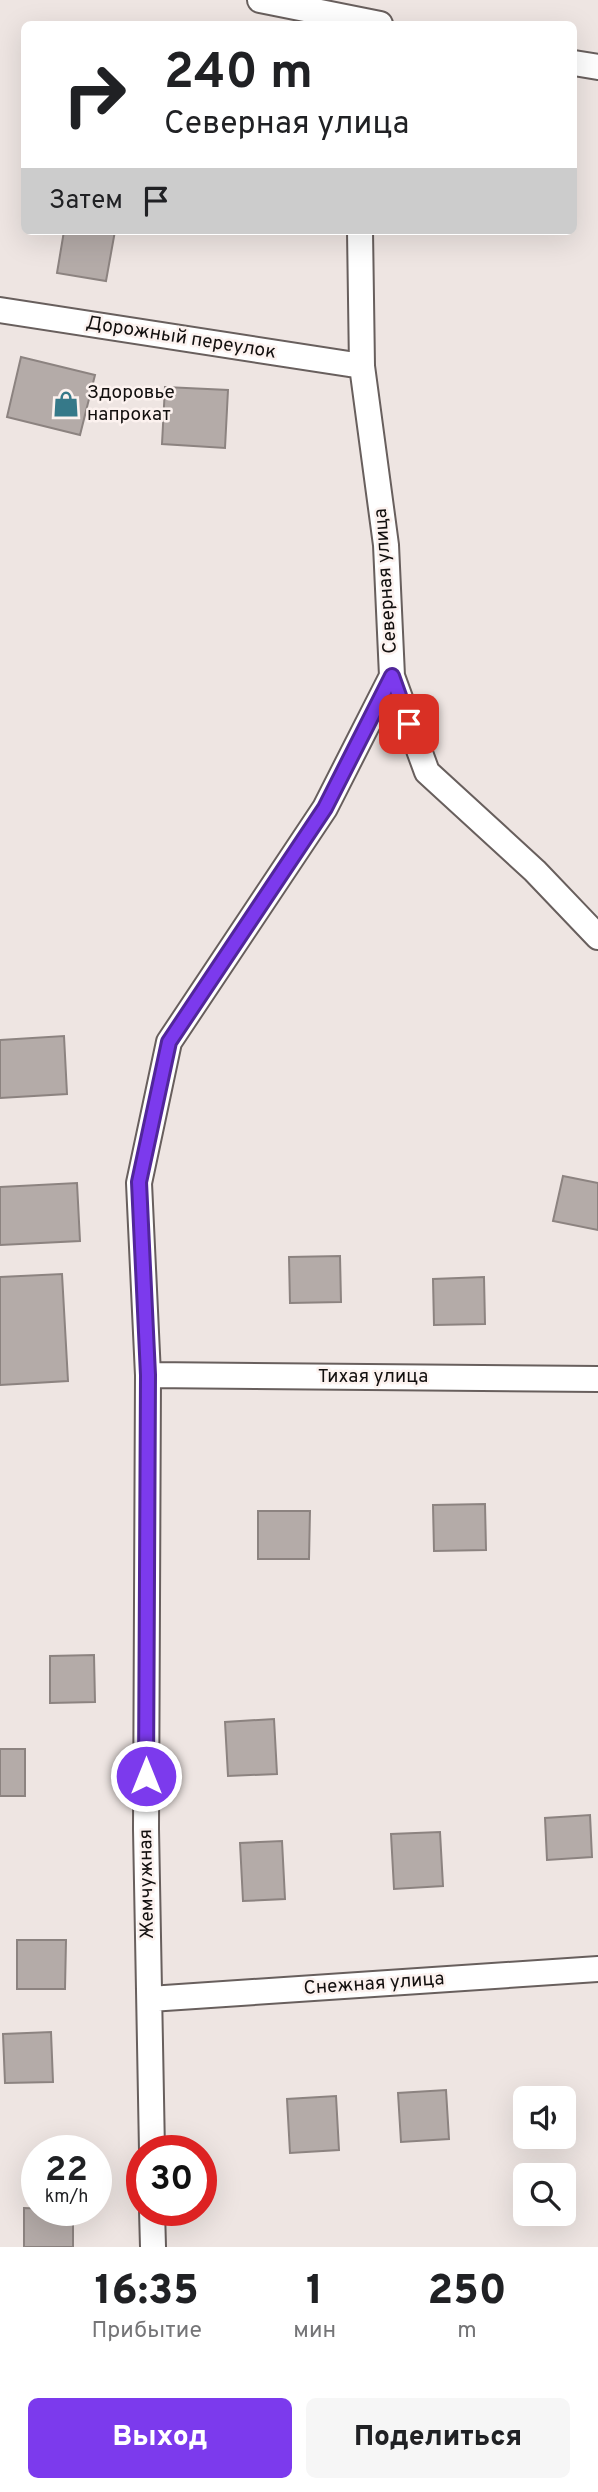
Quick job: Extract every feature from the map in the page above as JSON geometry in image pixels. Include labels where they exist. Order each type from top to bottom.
[{"type":"street","points":[[260,0],[364,17]]},
{"type":"street","points":[[577,64],[598,67]]},
{"type":"street","name":"Северная улица","points":[[360,235],[362,366],[386,545],[392,676],[427,772],[535,871],[598,937]]},
{"type":"street","name":"Дорожный переулок","points":[[0,310],[362,366]]},
{"type":"street","name":"Жемчужная","points":[[152,2135],[146,1829],[148,1375],[139,1182],[169,1042],[325,808],[392,676]]},
{"type":"street","name":"Тихая улица","points":[[148,1375],[598,1378]]},
{"type":"street","name":"Снежная улица","points":[[150,1999],[598,1969]]},
{"type":"street","points":[[152,2226],[153,2247]]},
{"type":"building","points":[[63,235],[114,235],[106,281],[57,273]]},
{"type":"building","points":[[21,357],[95,375],[80,435],[7,417]]},
{"type":"building","points":[[165,387],[228,390],[225,448],[162,444]]},
{"type":"building","points":[[64,1036],[67,1094],[0,1098],[0,1040]]},
{"type":"building","points":[[563,1176],[598,1183],[598,1230],[553,1221]]},
{"type":"building","points":[[77,1183],[80,1241],[0,1245],[0,1187]]},
{"type":"building","points":[[340,1256],[341,1302],[290,1303],[289,1257]]},
{"type":"building","points":[[62,1274],[68,1381],[0,1385],[0,1277]]},
{"type":"building","points":[[484,1277],[485,1324],[434,1325],[433,1279]]},
{"type":"building","points":[[485,1504],[486,1550],[434,1551],[433,1505]]},
{"type":"building","points":[[258,1511],[310,1511],[309,1559],[258,1559]]},
{"type":"building","points":[[94,1655],[95,1702],[50,1703],[50,1656]]},
{"type":"building","points":[[274,1719],[277,1774],[228,1776],[225,1722]]},
{"type":"building","points":[[0,1749],[25,1749],[25,1796],[0,1796]]},
{"type":"building","points":[[590,1815],[592,1857],[547,1860],[545,1818]]},
{"type":"building","points":[[440,1832],[443,1886],[394,1889],[391,1834]]},
{"type":"building","points":[[282,1841],[285,1899],[243,1901],[240,1843]]},
{"type":"building","points":[[17,1940],[66,1940],[65,1989],[17,1989]]},
{"type":"building","points":[[51,2032],[53,2082],[5,2083],[3,2034]]},
{"type":"building","points":[[446,2090],[449,2139],[401,2142],[398,2093]]},
{"type":"building","points":[[336,2096],[339,2150],[290,2153],[287,2099]]},
{"type":"building","points":[[24,2226],[73,2226],[73,2247],[24,2247]]},
{"type":"place","name":"Здоровье напрокат","points":[[66,404]]},
{"type":"route","points":[[146,1776],[148,1375],[139,1182],[169,1042],[325,808],[392,676],[409,724]]}]
